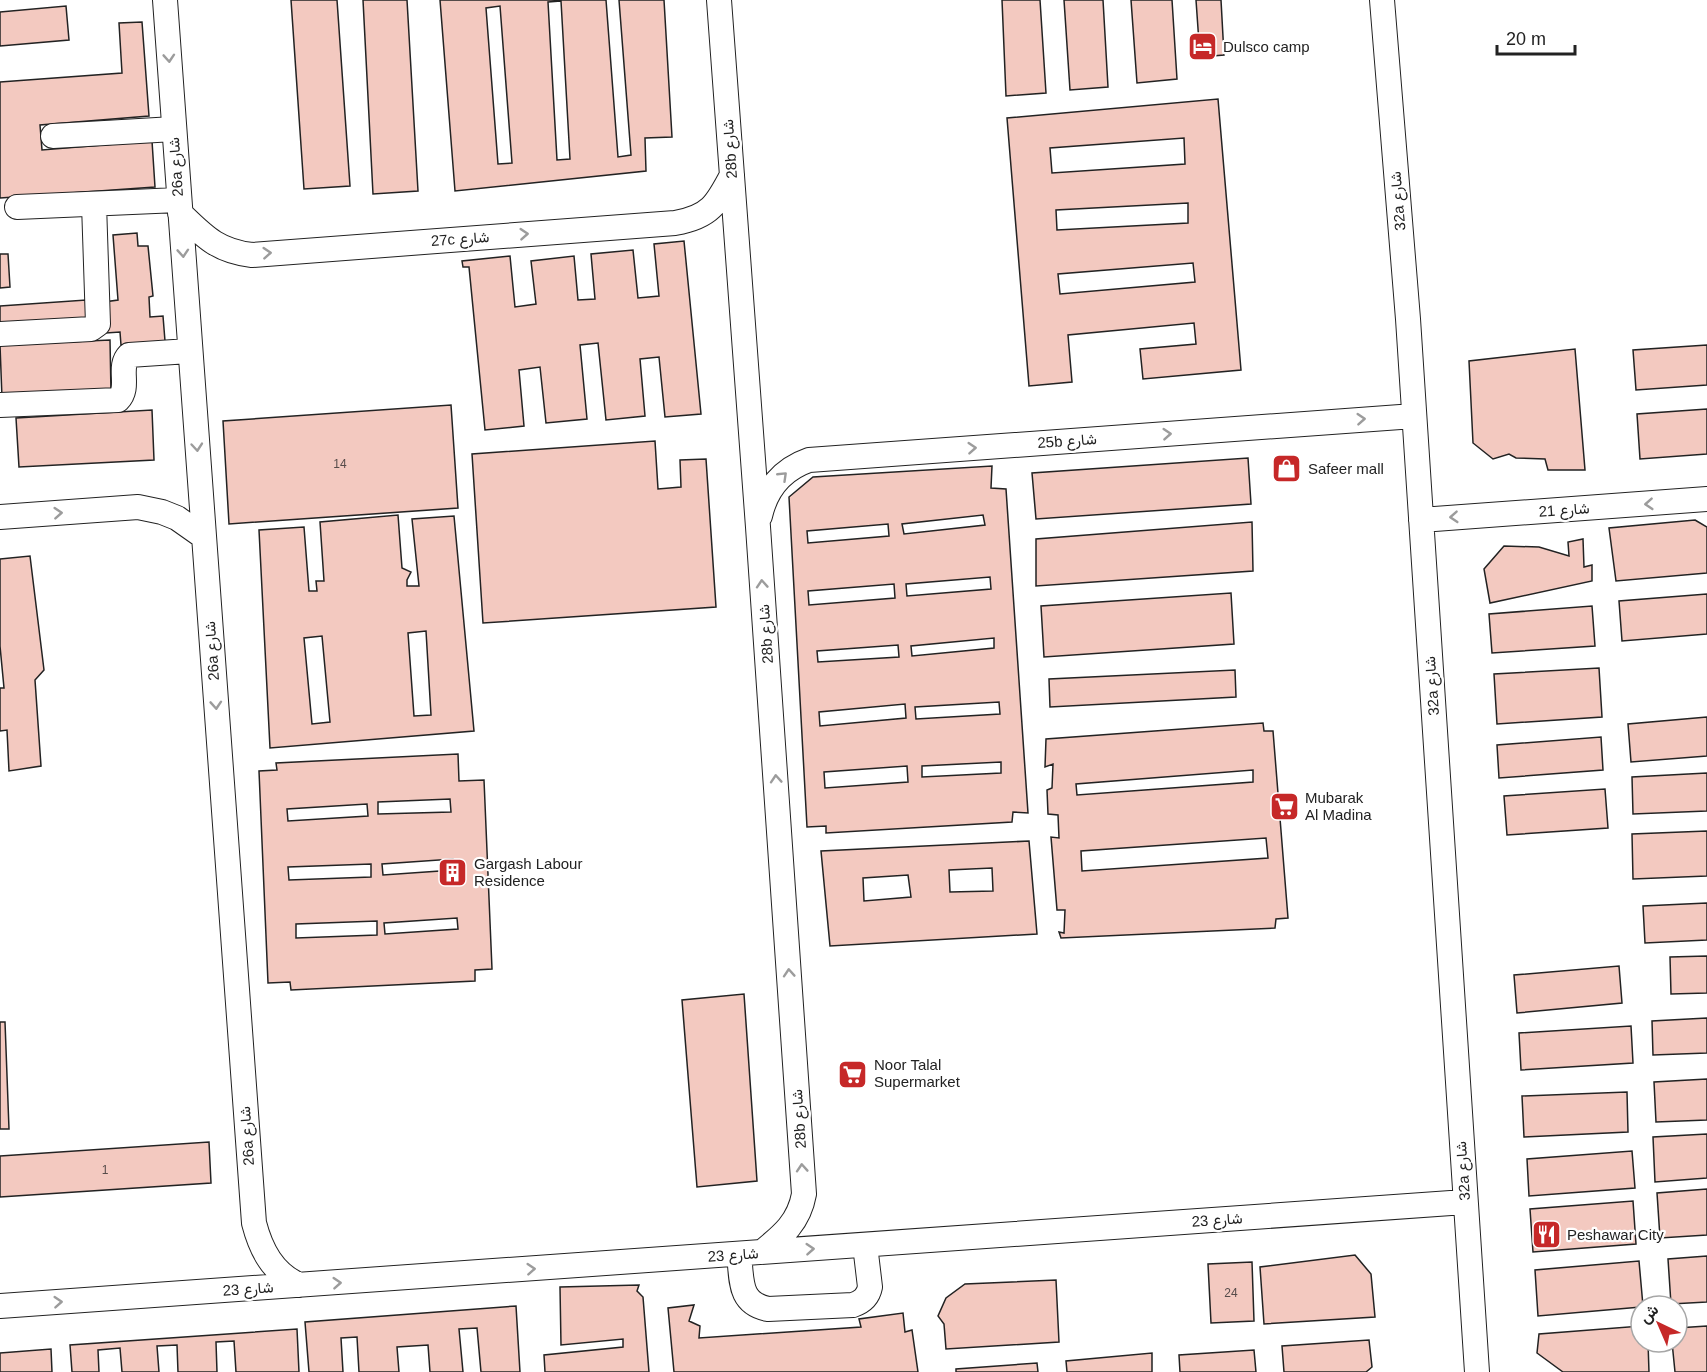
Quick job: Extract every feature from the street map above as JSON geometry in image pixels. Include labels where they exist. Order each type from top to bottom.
[{"type":"street","name":"26a شارع","points":[[165,0],[254,1223],[258,1240],[266,1256],[286,1279],[298,1285]]},
{"type":"street","name":"28b شارع","points":[[719,0],[804,1194],[799,1214],[786,1233],[751,1253]]},
{"type":"street","name":"32a شارع","points":[[1382,0],[1414,416],[1477,1372]]},
{"type":"street","points":[[52,136],[174,129]]},
{"type":"street","name":"27c شارع","points":[[179,207],[208,240],[217,246],[239,253],[263,254],[685,221],[707,211],[718,201],[732,174]]},
{"type":"street","points":[[17,207],[94,204],[179,207]]},
{"type":"street","points":[[0,334],[91,329],[98,324],[94,204]]},
{"type":"street","points":[[0,405],[118,399],[124,389],[124,364],[129,354],[189,351]]},
{"type":"street","name":"25b شارع","points":[[758,527],[767,497],[775,483],[786,471],[808,460],[1414,416]]},
{"type":"street","name":"شارع 21","points":[[1421,520],[1707,500]]},
{"type":"street","points":[[0,517],[138,507],[177,518],[204,537]]},
{"type":"street","name":"شارع 23","points":[[0,1306],[1465,1202]]},
{"type":"street","points":[[751,1253],[744,1293],[751,1303],[768,1309],[853,1305],[865,1298],[870,1287],[866,1245]]},
{"type":"building","points":[[291,0],[337,0],[350,186],[304,189]]},
{"type":"building","points":[[363,0],[407,0],[418,191],[373,194]]},
{"type":"building","points":[[440,0],[606,0],[618,157],[631,155],[619,0],[664,0],[672,137],[645,138],[646,171],[455,191]],"holes":[[[561,1],[570,159],[557,160],[548,2]],[[500,6],[512,163],[498,164],[486,8]]]},
{"type":"building","points":[[1002,0],[1040,0],[1046,93],[1006,96]]},
{"type":"building","points":[[1064,0],[1103,0],[1108,87],[1070,90]]},
{"type":"building","points":[[1131,0],[1172,0],[1177,79],[1137,83]]},
{"type":"building","points":[[1196,0],[1221,0],[1224,55],[1200,57]]},
{"type":"building","points":[[66,6],[69,40],[0,46],[0,12]]},
{"type":"building","points":[[142,22],[149,116],[40,125],[42,150],[152,141],[155,187],[0,198],[0,82],[122,73],[119,23]]},
{"type":"building","points":[[1218,99],[1241,370],[1143,379],[1140,349],[1196,344],[1194,323],[1068,335],[1072,382],[1029,386],[1007,118]],"holes":[[[1184,138],[1185,164],[1052,173],[1050,148]],[[1188,203],[1188,223],[1057,230],[1056,210]],[[1193,263],[1195,282],[1060,294],[1058,274]]]},
{"type":"building","points":[[137,233],[138,246],[148,246],[153,296],[149,297],[150,317],[163,316],[165,341],[121,345],[120,332],[106,333],[104,302],[118,300],[113,235]]},
{"type":"building","points":[[684,241],[701,414],[665,417],[659,357],[640,359],[645,416],[606,420],[598,343],[580,345],[587,419],[546,423],[540,367],[519,370],[524,426],[485,430],[469,267],[463,267],[462,261],[510,256],[515,307],[536,304],[531,261],[574,256],[578,300],[595,299],[591,254],[633,250],[638,298],[659,296],[654,244]]},
{"type":"building","points":[[0,254],[8,254],[10,287],[0,288]]},
{"type":"building","points":[[86,300],[87,320],[0,326],[0,306]]},
{"type":"building","points":[[110,340],[111,393],[2,398],[0,345]]},
{"type":"building","points":[[1707,345],[1707,385],[1636,390],[1633,350]]},
{"type":"building","points":[[1575,349],[1585,470],[1548,470],[1545,459],[1516,458],[1509,454],[1493,459],[1473,443],[1469,361]]},
{"type":"building","points":[[451,405],[458,508],[229,524],[223,421]]},
{"type":"building","points":[[1707,409],[1707,454],[1640,459],[1637,414]]},
{"type":"building","points":[[152,410],[154,460],[19,467],[16,418]]},
{"type":"building","points":[[655,441],[658,489],[681,487],[680,460],[706,459],[716,607],[483,623],[472,454]]},
{"type":"building","points":[[1248,458],[1251,504],[1036,519],[1032,473]]},
{"type":"building","points":[[992,466],[991,488],[1006,489],[1028,813],[1013,812],[1012,822],[826,833],[826,826],[807,827],[789,497],[813,477]],"holes":[[[983,515],[985,525],[904,534],[902,524]],[[888,524],[889,536],[808,543],[807,531]],[[990,577],[991,589],[907,596],[906,584]],[[894,584],[895,598],[809,605],[808,591]],[[994,638],[994,648],[912,656],[911,646]],[[898,645],[899,657],[818,662],[817,651]],[[999,702],[1000,714],[916,719],[915,707]],[[905,704],[906,718],[820,726],[819,712]],[[1001,762],[1001,773],[922,777],[922,766]],[[907,766],[908,782],[825,788],[824,772]]]},
{"type":"building","points":[[398,515],[402,568],[411,572],[407,586],[419,586],[412,519],[454,516],[474,731],[270,748],[259,530],[304,527],[309,591],[317,591],[316,581],[324,581],[320,522]],"holes":[[[426,631],[431,715],[414,716],[408,633]],[[322,636],[330,722],[312,724],[304,638]]]},
{"type":"building","points":[[1695,520],[1707,527],[1707,573],[1616,581],[1609,528]]},
{"type":"building","points":[[1252,522],[1253,571],[1036,586],[1036,539]]},
{"type":"building","points":[[1583,539],[1584,567],[1592,565],[1592,581],[1490,603],[1484,569],[1504,546],[1539,547],[1569,556],[1568,542]]},
{"type":"building","points":[[30,556],[44,670],[35,680],[41,766],[9,771],[7,730],[0,731],[0,688],[4,688],[0,646],[0,559]]},
{"type":"building","points":[[1231,593],[1234,644],[1044,657],[1041,606]]},
{"type":"building","points":[[1707,594],[1707,634],[1622,641],[1619,601]]},
{"type":"building","points":[[1592,606],[1595,646],[1492,653],[1489,614]]},
{"type":"building","points":[[1599,668],[1602,717],[1497,724],[1494,674]]},
{"type":"building","points":[[1235,670],[1236,697],[1050,707],[1049,679]]},
{"type":"building","points":[[1707,717],[1707,756],[1631,762],[1628,724]]},
{"type":"building","points":[[1263,723],[1264,731],[1273,731],[1288,918],[1276,919],[1275,928],[1061,938],[1059,932],[1064,933],[1065,910],[1057,910],[1051,837],[1059,838],[1058,815],[1048,814],[1047,790],[1052,788],[1053,764],[1045,767],[1046,739]],"holes":[[[1253,770],[1253,782],[1077,795],[1076,784]],[[1266,838],[1268,858],[1082,871],[1081,851]]]},
{"type":"building","points":[[1601,737],[1603,770],[1499,778],[1497,745]]},
{"type":"building","name":"Gargash Labour Residence","points":[[458,754],[459,781],[484,780],[492,969],[475,970],[475,981],[291,990],[290,982],[268,983],[259,771],[277,770],[276,763]],"holes":[[[450,799],[451,812],[378,814],[378,802]],[[367,804],[368,816],[288,821],[287,809]],[[453,859],[454,870],[383,875],[382,864]],[[371,864],[371,877],[289,880],[288,867]],[[457,918],[458,929],[385,934],[384,923]],[[377,921],[377,935],[296,938],[296,924]]]},
{"type":"building","points":[[1707,773],[1707,811],[1633,814],[1632,777]]},
{"type":"building","points":[[1605,789],[1608,828],[1507,835],[1504,796]]},
{"type":"building","points":[[1707,831],[1707,876],[1633,879],[1632,834]]},
{"type":"building","points":[[1029,841],[1037,934],[830,946],[821,851]],"holes":[[[992,868],[993,891],[950,892],[949,870]],[[908,875],[911,897],[864,901],[863,878]]]},
{"type":"building","points":[[1707,903],[1707,940],[1645,943],[1643,906]]},
{"type":"building","points":[[1707,956],[1707,993],[1671,994],[1670,957]]},
{"type":"building","points":[[1619,966],[1622,1003],[1517,1013],[1514,975]]},
{"type":"building","points":[[744,994],[757,1181],[697,1187],[682,1000]]},
{"type":"building","points":[[1707,1018],[1707,1053],[1653,1055],[1652,1021]]},
{"type":"building","points":[[0,1022],[5,1022],[9,1129],[0,1129]]},
{"type":"building","points":[[1631,1026],[1633,1063],[1521,1070],[1519,1033]]},
{"type":"building","points":[[1707,1079],[1707,1120],[1656,1122],[1654,1082]]},
{"type":"building","points":[[1627,1092],[1628,1132],[1524,1137],[1522,1096]]},
{"type":"building","points":[[1707,1134],[1707,1178],[1655,1182],[1653,1137]]},
{"type":"building","points":[[209,1142],[211,1183],[0,1197],[0,1156]]},
{"type":"building","points":[[1632,1151],[1635,1188],[1529,1196],[1527,1159]]},
{"type":"building","points":[[1707,1189],[1707,1235],[1660,1238],[1657,1193]]},
{"type":"building","points":[[1633,1201],[1636,1244],[1533,1252],[1530,1209]]},
{"type":"building","points":[[1355,1255],[1371,1274],[1375,1317],[1264,1324],[1260,1267]]},
{"type":"building","points":[[1707,1256],[1707,1302],[1689,1303],[1689,1294],[1670,1294],[1668,1259]]},
{"type":"building","points":[[1639,1261],[1642,1294],[1629,1294],[1629,1308],[1538,1316],[1535,1270]]},
{"type":"building","points":[[1252,1262],[1254,1321],[1211,1323],[1208,1264]]},
{"type":"building","points":[[1056,1280],[1059,1342],[946,1349],[944,1324],[938,1316],[946,1298],[965,1284]]},
{"type":"building","points":[[639,1285],[637,1291],[643,1297],[649,1372],[545,1372],[544,1355],[623,1347],[623,1339],[561,1345],[560,1287]]},
{"type":"building","points":[[694,1305],[689,1321],[700,1326],[699,1338],[861,1327],[859,1319],[903,1313],[905,1332],[912,1330],[918,1372],[674,1372],[668,1308]]},
{"type":"building","points":[[516,1306],[520,1372],[481,1372],[477,1328],[459,1329],[463,1372],[430,1372],[428,1345],[397,1347],[399,1372],[359,1372],[357,1337],[341,1338],[343,1372],[309,1372],[305,1322]]},
{"type":"building","points":[[1707,1326],[1707,1372],[1675,1372],[1673,1354],[1689,1354],[1689,1327]]},
{"type":"building","points":[[1629,1327],[1629,1354],[1648,1354],[1649,1372],[1563,1372],[1537,1353],[1539,1334]]},
{"type":"building","points":[[297,1329],[299,1372],[236,1372],[234,1341],[216,1342],[217,1372],[178,1372],[177,1345],[157,1346],[159,1372],[122,1372],[120,1348],[98,1350],[99,1372],[72,1372],[70,1345]]},
{"type":"building","points":[[1369,1340],[1372,1367],[1366,1372],[1284,1372],[1282,1346]]},
{"type":"building","points":[[51,1349],[52,1372],[0,1372],[0,1353]]},
{"type":"building","points":[[1254,1350],[1256,1372],[1180,1372],[1179,1355]]},
{"type":"building","points":[[1152,1353],[1152,1372],[1067,1372],[1066,1361]]},
{"type":"building","points":[[1037,1363],[1038,1372],[956,1372],[956,1369]]},
{"type":"place","name":"Dulsco camp","points":[[1202,47]]},
{"type":"place","name":"Safeer mall","points":[[1287,469]]},
{"type":"place","name":"Mubarak Al Madina","points":[[1284,807]]},
{"type":"place","name":"Gargash Labour Residence","points":[[453,873]]},
{"type":"place","name":"Noor Talal Supermarket","points":[[853,1074]]},
{"type":"place","name":"Peshawar City","points":[[1546,1235]]}]
